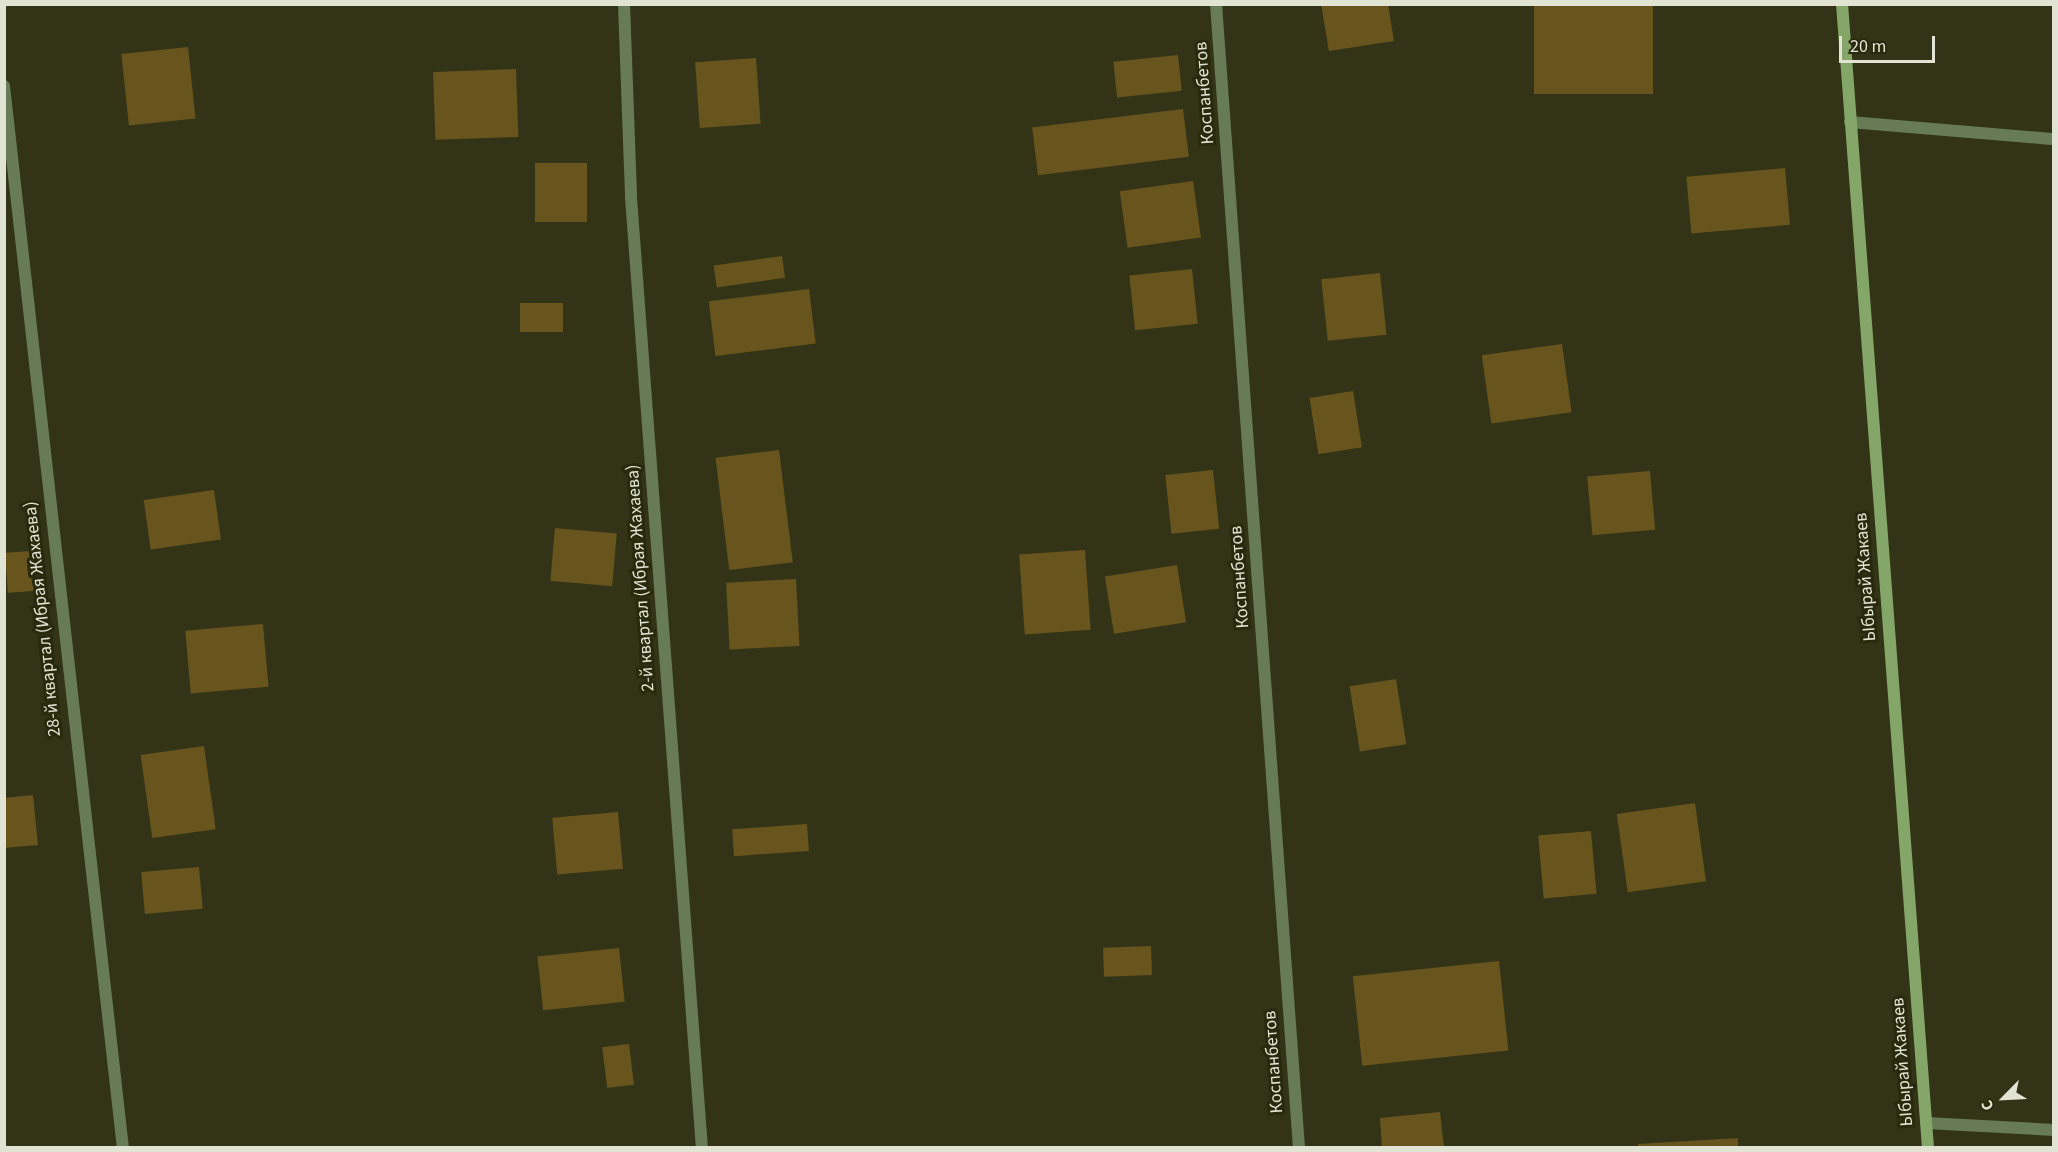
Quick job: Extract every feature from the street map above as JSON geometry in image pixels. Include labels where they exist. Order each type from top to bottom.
[{"type":"street","name":"2-й квартал (Ибрая Жахаева)","points":[[624,4],[631,198],[702,1148]]},
{"type":"street","name":"Коспанбетов","points":[[1216,4],[1299,1148]]},
{"type":"street","name":"Ыбырай Жакаев","points":[[1842,4],[1928,1148]]},
{"type":"street","name":"28-й квартал (Ибрая Жахаева)","points":[[4,86],[123,1148]]},
{"type":"street","points":[[1850,122],[2054,139]]},
{"type":"street","points":[[1926,1123],[2054,1130]]},
{"type":"building","points":[[1321,4],[1388,4],[1394,41],[1329,51]]},
{"type":"building","points":[[1534,4],[1653,4],[1653,94],[1534,94]]},
{"type":"building","points":[[188,47],[196,119],[129,126],[121,54]]},
{"type":"building","points":[[1178,55],[1182,91],[1117,98],[1113,62]]},
{"type":"building","points":[[756,58],[761,124],[700,128],[695,62]]},
{"type":"building","points":[[516,69],[518,137],[435,140],[433,72]]},
{"type":"building","points":[[1183,109],[1189,157],[1038,175],[1032,128]]},
{"type":"building","points":[[535,163],[587,163],[587,222],[535,222]]},
{"type":"building","points":[[1785,168],[1790,225],[1691,233],[1686,177]]},
{"type":"building","points":[[1193,181],[1201,237],[1128,248],[1120,191]]},
{"type":"building","points":[[782,256],[785,278],[717,287],[714,266]]},
{"type":"building","points":[[1192,269],[1198,324],[1135,330],[1129,276]]},
{"type":"building","points":[[1380,273],[1386,335],[1328,341],[1321,279]]},
{"type":"building","points":[[809,289],[816,344],[715,356],[709,301]]},
{"type":"building","points":[[520,303],[563,303],[563,332],[520,332]]},
{"type":"building","points":[[1562,344],[1572,412],[1491,424],[1482,355]]},
{"type":"building","points":[[1353,391],[1362,447],[1318,454],[1310,398]]},
{"type":"building","points":[[779,450],[793,562],[729,570],[715,458]]},
{"type":"building","points":[[1213,470],[1219,529],[1171,534],[1165,475]]},
{"type":"building","points":[[1650,471],[1655,530],[1592,535],[1587,476]]},
{"type":"building","points":[[214,490],[221,540],[151,549],[144,500]]},
{"type":"building","points":[[555,528],[617,533],[612,586],[550,581]]},
{"type":"building","points":[[1085,550],[1091,630],[1025,634],[1019,555]]},
{"type":"building","points":[[31,551],[34,591],[8,593],[5,553]]},
{"type":"building","points":[[1177,565],[1186,622],[1114,634],[1105,576]]},
{"type":"building","points":[[796,579],[800,646],[730,650],[726,583]]},
{"type":"building","points":[[263,624],[268,687],[191,694],[185,631]]},
{"type":"building","points":[[1396,679],[1406,744],[1360,752],[1350,686]]},
{"type":"building","points":[[204,746],[216,829],[152,838],[141,755]]},
{"type":"building","points":[[33,795],[38,845],[4,848],[4,798]]},
{"type":"building","points":[[1695,803],[1706,881],[1628,892],[1617,814]]},
{"type":"building","points":[[618,812],[623,869],[557,875],[552,818]]},
{"type":"building","points":[[807,824],[809,851],[734,856],[732,829]]},
{"type":"building","points":[[1591,831],[1596,894],[1544,898],[1538,836]]},
{"type":"building","points":[[199,867],[203,909],[145,914],[141,872]]},
{"type":"building","points":[[1151,946],[1152,975],[1104,977],[1103,948]]},
{"type":"building","points":[[619,948],[625,1002],[543,1010],[537,957]]},
{"type":"building","points":[[1499,961],[1508,1051],[1362,1066],[1353,976]]},
{"type":"building","points":[[629,1044],[634,1085],[607,1088],[602,1047]]},
{"type":"building","points":[[1440,1112],[1444,1148],[1382,1148],[1380,1118]]},
{"type":"building","points":[[1738,1138],[1738,1148],[1638,1148],[1638,1144]]}]
